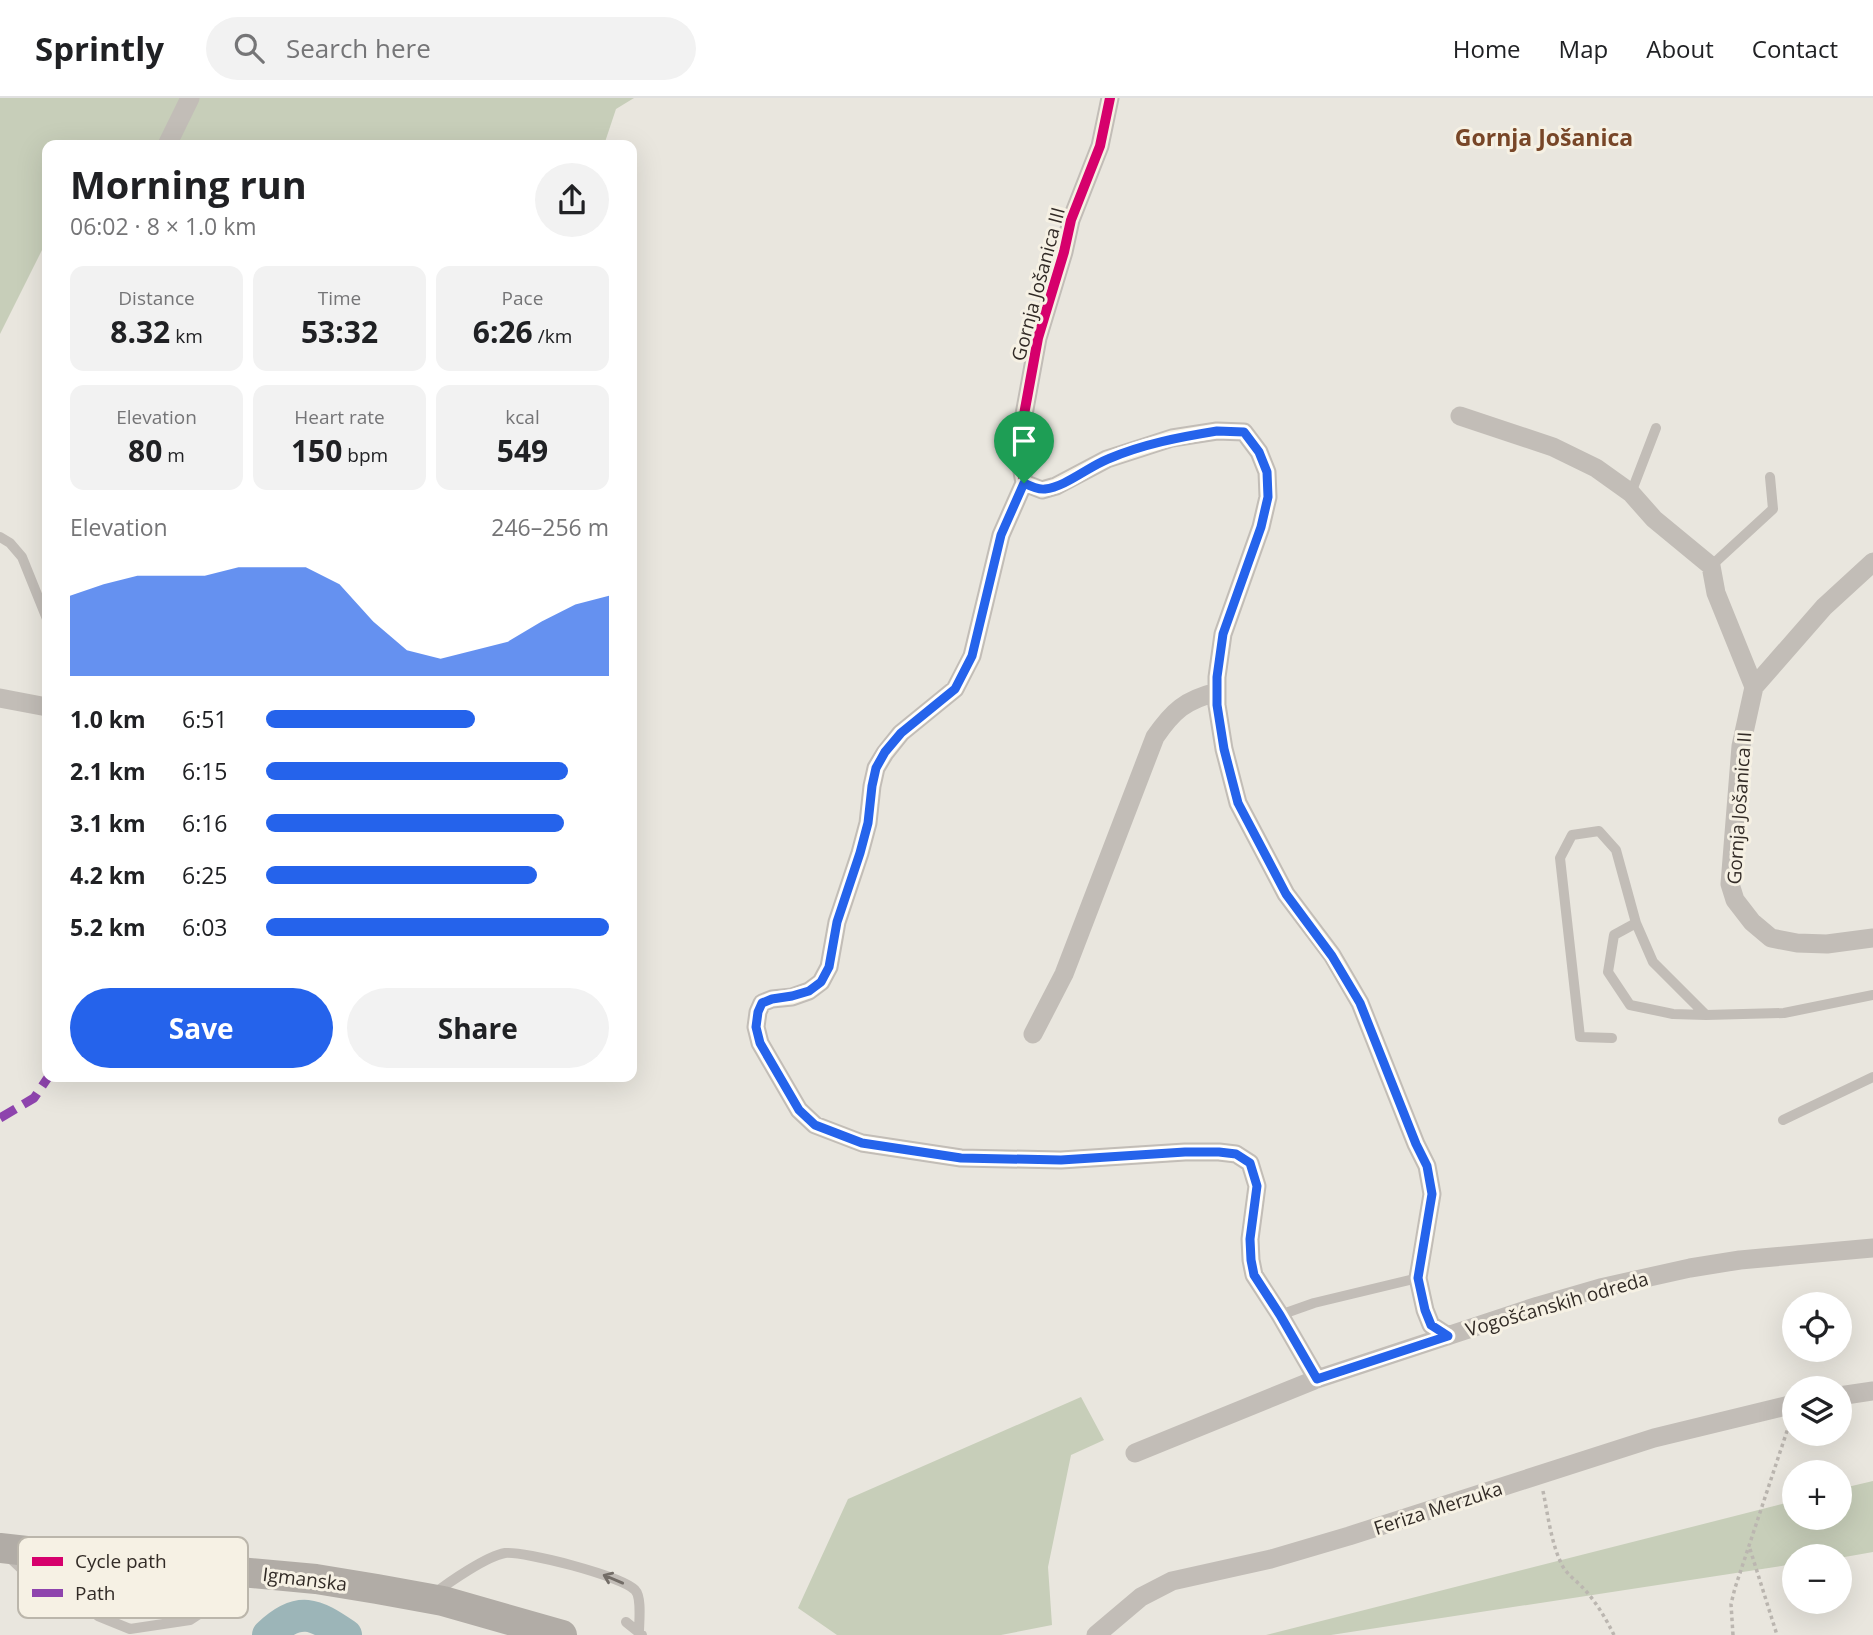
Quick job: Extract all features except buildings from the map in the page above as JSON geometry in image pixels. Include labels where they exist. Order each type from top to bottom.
[{"type":"main road","name":"Igmanska","points":[[0,1548],[18,1552]]},
{"type":"main road","name":"Igmanska","points":[[249,1572],[316,1579],[428,1598],[548,1628]]},
{"type":"street","points":[[169,140],[190,98]]},
{"type":"street","name":"Gornja Jošanica III","points":[[1110,98],[1100,146],[1070,220],[1064,252],[1038,338],[1023,420],[1021,466],[1024,483],[1001,535],[972,656],[955,689],[901,733],[876,768],[868,823],[837,922],[829,967],[821,982],[809,991],[762,1003],[756,1027],[760,1043],[799,1110],[815,1125],[862,1143],[961,1158],[1061,1160],[1185,1152],[1236,1154],[1250,1163],[1257,1186],[1250,1239],[1254,1275],[1317,1379]]},
{"type":"street","points":[[1460,416],[1553,447],[1596,468],[1631,493],[1654,519],[1711,566],[1716,593],[1754,687]]},
{"type":"street","points":[[1024,483],[1042,490],[1056,486],[1107,459],[1172,438],[1217,431],[1244,432],[1259,452],[1267,472],[1268,497],[1261,527],[1223,634],[1217,677],[1217,705],[1224,749],[1238,803],[1286,894],[1332,956],[1360,1003],[1427,1166],[1432,1194],[1418,1278],[1431,1325],[1448,1336]]},
{"type":"street","name":"Gornja Jošanica II","points":[[1873,562],[1824,607],[1754,687],[1741,746],[1730,884],[1735,900],[1752,922],[1771,938],[1797,943],[1827,944],[1873,938]]},
{"type":"street","points":[[1033,1034],[1064,975],[1155,737],[1168,717],[1185,703],[1217,692]]},
{"type":"street","points":[[0,698],[42,705]]},
{"type":"street","name":"Vogošćanskih odreda","points":[[1135,1453],[1317,1379],[1600,1288],[1740,1260],[1873,1248]]},
{"type":"street","points":[[1852,1394],[1873,1391]]},
{"type":"street","name":"Feriza Merzuka","points":[[1096,1635],[1141,1597],[1172,1581],[1271,1559],[1349,1536],[1654,1438],[1782,1415]]},
{"type":"lane","points":[[1631,493],[1656,428]]},
{"type":"lane","points":[[1711,566],[1773,509],[1770,477]]},
{"type":"lane","points":[[0,537],[10,543],[22,557],[42,607]]},
{"type":"lane","points":[[1612,1038],[1580,1037],[1560,858],[1572,835],[1599,831],[1616,850],[1636,923],[1653,962],[1706,1015]]},
{"type":"lane","points":[[1636,923],[1614,935],[1608,972],[1630,1005],[1673,1014],[1784,1013],[1873,995]]},
{"type":"lane","points":[[1783,1120],[1873,1077]]},
{"type":"lane","points":[[1280,1315],[1326,1300],[1418,1278]]},
{"type":"lane","points":[[428,1598],[504,1553],[527,1554],[604,1575],[634,1588],[638,1594],[641,1634]]},
{"type":"lane","points":[[103,1618],[130,1629],[193,1618]]},
{"type":"lane","points":[[626,1622],[641,1634]]},
{"type":"path","points":[[1733,1635],[1731,1604],[1735,1588],[1782,1444]]},
{"type":"path","points":[[1539,1475],[1555,1548],[1562,1565],[1586,1590],[1614,1635]]},
{"type":"path","points":[[1749,1548],[1777,1635]]},
{"type":"green space","points":[[0,98],[634,98],[616,109],[606,140],[42,140],[42,250],[0,334]]},
{"type":"green space","points":[[1081,1397],[1104,1440],[1071,1455],[1048,1567],[1052,1625],[1001,1635],[837,1635],[798,1608],[848,1499]]},
{"type":"green space","points":[[1873,1481],[1873,1552],[1852,1556],[1852,1544],[1782,1544],[1782,1566],[1331,1635],[1266,1635],[1782,1504],[1782,1530],[1852,1530],[1852,1486]]},
{"type":"waterway","points":[[268,1635],[289,1619],[298,1616],[316,1618],[346,1635]]},
{"type":"marked path","points":[[0,1118],[34,1098],[45,1082]]},
{"type":"cycle path","points":[[1110,98],[1100,146],[1071,220],[1038,338],[1023,420],[1021,466],[1024,483],[1042,490],[1056,486],[1107,459],[1172,438],[1217,431],[1244,432],[1259,452],[1267,472],[1268,497],[1261,527],[1223,634],[1217,677],[1217,705],[1224,749],[1238,803],[1286,894],[1332,955],[1360,1003],[1427,1166],[1432,1194],[1418,1278],[1431,1325],[1448,1336]]},
{"type":"cycle path","points":[[1024,483],[1001,535],[972,656],[955,689],[901,733],[876,768],[868,823],[837,922],[829,967],[821,982],[809,991],[762,1003],[756,1027],[760,1043],[799,1110],[815,1125],[862,1143],[961,1158],[1061,1160],[1185,1152],[1236,1154],[1250,1163],[1257,1186],[1250,1239],[1254,1275],[1317,1379]]},
{"type":"district","name":"Gornja Jošanica","points":[[1544,137]]},
{"type":"route","points":[[1217,431],[1244,432],[1259,452],[1267,472],[1268,497],[1261,527],[1223,634],[1217,677],[1217,705],[1224,749],[1238,803],[1286,894],[1332,956],[1360,1003],[1427,1166],[1432,1194],[1418,1278],[1431,1325],[1448,1336],[1317,1379],[1254,1275],[1250,1239],[1257,1186],[1250,1163],[1236,1154],[1185,1152],[1061,1160],[961,1158],[862,1143],[815,1125],[799,1110],[760,1043],[756,1027],[762,1003],[809,991],[821,982],[829,967],[837,922],[868,823],[876,768],[901,733],[955,689],[972,656],[1001,535],[1024,483],[1042,490],[1056,486],[1107,459],[1151,444],[1217,431]]}]
